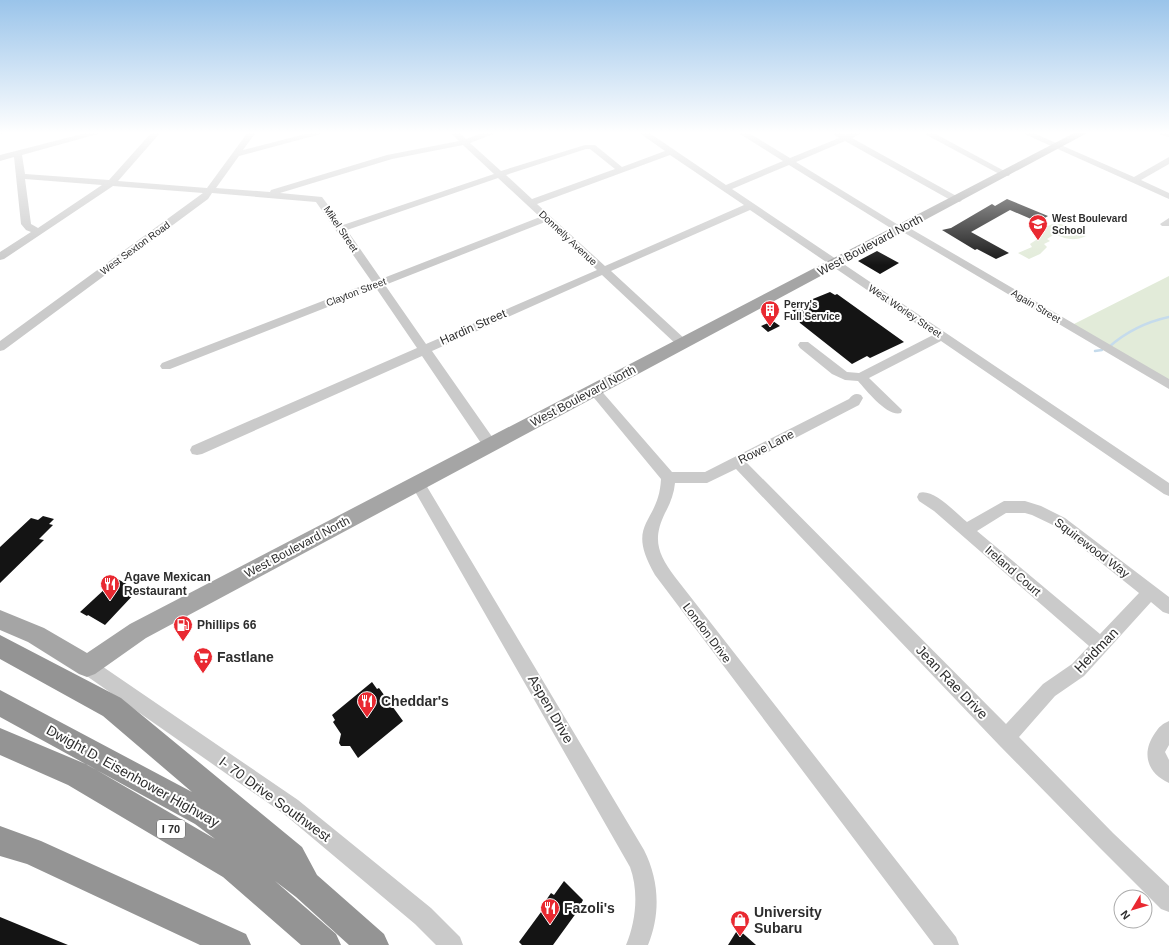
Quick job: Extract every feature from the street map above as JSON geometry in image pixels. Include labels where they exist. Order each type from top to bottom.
[{"type":"highway","points":[[0,646],[112,707],[292,857],[307,886]]},
{"type":"highway","name":"Dwight D. Eisenhower Highway","points":[[0,704],[205,814],[307,886],[374,945]]},
{"type":"highway","name":"Dwight D. Eisenhower Highway","points":[[0,741],[78,775],[234,866],[325,945]]},
{"type":"highway","points":[[0,841],[31,852],[235,945]]},
{"type":"main road","name":"West Boulevard North","points":[[87,666],[138,631],[682,343],[1002,176]]},
{"type":"main road","points":[[0,620],[36,635],[87,666]]},
{"type":"street","points":[[22,176],[26,224],[29,228],[39,231]]},
{"type":"street","name":"Mikel Street","points":[[23,176],[319,199],[490,445]]},
{"type":"street","points":[[0,257],[100,191],[117,176]]},
{"type":"street","name":"West Sexton Road","points":[[0,347],[199,202],[212,190],[222,176]]},
{"type":"street","points":[[266,194],[326,176]]},
{"type":"street","points":[[340,229],[497,176]]},
{"type":"street","name":"Donnelly Avenue","points":[[501,176],[682,343]]},
{"type":"street","points":[[530,203],[604,176]]},
{"type":"street","name":"West Worley Street","points":[[706,176],[1169,490]]},
{"type":"street","points":[[725,189],[756,176]]},
{"type":"street","name":"Again Street","points":[[813,176],[1169,386]]},
{"type":"street","points":[[913,176],[957,200]]},
{"type":"street","points":[[1123,176],[1169,196]]},
{"type":"street","points":[[1134,181],[1142,176]]},
{"type":"street","name":"Hardin Street","points":[[197,450],[750,206]]},
{"type":"street","name":"Clayton Street","points":[[166,366],[547,218]]},
{"type":"street","points":[[804,346],[836,371],[845,376],[861,376],[941,336]]},
{"type":"street","points":[[861,376],[881,398],[896,410]]},
{"type":"street","points":[[594,390],[668,478]]},
{"type":"street","name":"Rowe Lane","points":[[668,478],[708,476],[854,402],[857,398]]},
{"type":"street","name":"Jean Rae Drive","points":[[738,462],[1106,840],[1169,901]]},
{"type":"street","name":"London Drive","points":[[668,478],[669,487],[666,497],[650,529],[651,545],[656,562],[669,582],[948,945]]},
{"type":"street","name":"Aspen Drive","points":[[418,484],[632,848],[643,873],[646,897],[643,925],[637,945]]},
{"type":"street","name":"Ireland Court","points":[[924,497],[939,507],[1101,646]]},
{"type":"street","name":"Squirewood Way","points":[[966,530],[1004,508],[1014,506],[1036,510],[1060,522],[1169,607]]},
{"type":"street","name":"Heidman","points":[[1006,738],[1049,690],[1078,670],[1150,592]]},
{"type":"street","name":"I- 70 Drive Southwest","points":[[87,666],[291,807],[423,916],[452,945]]},
{"type":"street","points":[[1168,771],[1161,766],[1155,756],[1155,748],[1169,730]]},
{"type":"green space","points":[[1057,222],[1086,236],[1078,239],[1071,239],[1063,238],[1055,234],[1047,239],[1050,241],[1044,244],[1047,247],[1040,254],[1029,259],[1018,253],[1032,247],[1030,244],[1042,236],[1034,232]]},
{"type":"green space","points":[[1169,276],[1169,382],[1072,325]]},
{"type":"building","name":"West Boulevard School","points":[[1007,199],[1048,216],[1038,222],[1010,210],[971,232],[1009,253],[996,259],[977,249],[975,250],[942,230],[951,228],[992,204],[995,206]]},
{"type":"building","points":[[877,251],[899,263],[880,274],[858,261]]},
{"type":"building","points":[[830,292],[835,295],[837,294],[904,342],[870,358],[867,356],[852,364],[800,323],[796,313],[792,310],[800,307],[798,305]]},
{"type":"building","name":"Perry's Full Service","points":[[773,321],[780,326],[768,332],[761,326]]},
{"type":"building","points":[[43,516],[54,519],[49,524],[53,525],[39,539],[44,540],[0,583],[0,547],[31,518],[38,520]]},
{"type":"building","name":"Agave Mexican Restaurant","points":[[114,577],[130,586],[128,588],[136,592],[105,625],[80,612],[107,587],[105,586]]},
{"type":"building","name":"Cheddar's","points":[[372,682],[377,689],[379,688],[403,721],[358,758],[350,746],[341,746],[339,743],[341,734],[333,722],[335,720],[332,715]]},
{"type":"building","name":"Fazoli's","points":[[564,881],[583,900],[582,905],[553,945],[522,945],[519,942],[544,908],[542,906],[551,893],[554,895]]},
{"type":"building","points":[[0,917],[68,945],[0,945]]},
{"type":"building","name":"University Subaru","points":[[738,929],[756,945],[728,945]]},
{"type":"waterway","points":[[1109,347],[1123,336],[1137,328],[1169,317]]},
{"type":"waterway","points":[[1095,351],[1102,350]]},
{"type":"place","name":"West Boulevard School","points":[[1038,241]]},
{"type":"place","name":"Perry's Full Service","points":[[770,327]]},
{"type":"place","name":"Agave Mexican Restaurant","points":[[110,601]]},
{"type":"place","name":"Phillips 66","points":[[183,642]]},
{"type":"place","name":"Fastlane","points":[[203,674]]},
{"type":"place","name":"Cheddar's","points":[[367,718]]},
{"type":"place","name":"Fazoli's","points":[[550,925]]},
{"type":"place","name":"University Subaru","points":[[740,937]]}]
